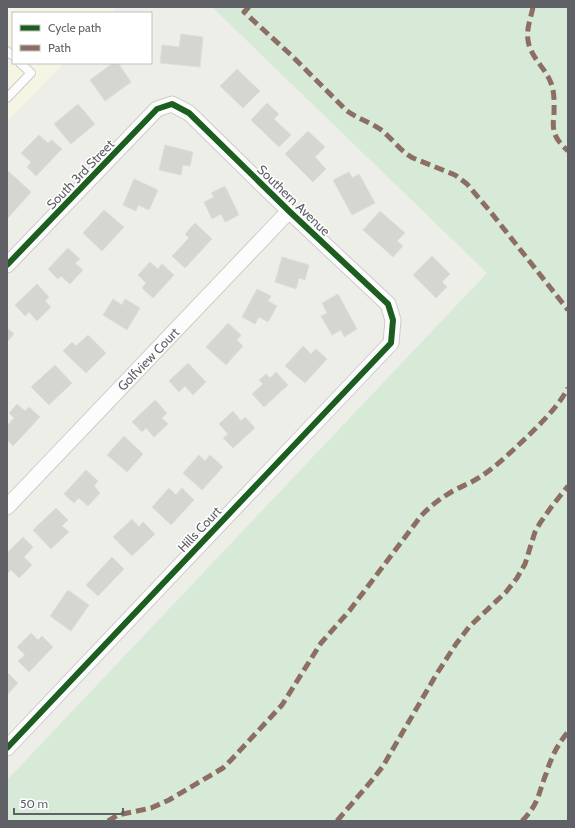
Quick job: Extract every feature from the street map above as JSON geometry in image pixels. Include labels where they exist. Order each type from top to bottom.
[{"type":"street","name":"Southern Avenue","points":[[172,104],[189,113],[289,211],[388,304],[393,320]]},
{"type":"street","name":"South 3rd Street","points":[[7,265],[157,110],[172,104]]},
{"type":"street","name":"Golfview Court","points":[[7,507],[289,211]]},
{"type":"street","name":"Hills Court","points":[[7,748],[391,343],[393,320]]},
{"type":"lane","points":[[7,98],[31,73],[21,64]]},
{"type":"shaded area","points":[[7,7],[117,7],[113,12],[12,12],[12,64],[63,64],[7,122]]},
{"type":"shaded area","points":[[212,7],[568,7],[568,821],[7,821],[7,780],[487,273]]},
{"type":"building","points":[[181,34],[203,37],[200,67],[160,63],[162,45],[179,47]]},
{"type":"building","points":[[112,64],[119,64],[131,82],[105,101],[90,80]]},
{"type":"building","points":[[237,69],[260,91],[243,108],[220,86]]},
{"type":"building","points":[[267,103],[279,114],[274,119],[291,135],[279,147],[251,120]]},
{"type":"building","points":[[78,104],[95,124],[71,144],[54,124]]},
{"type":"building","points":[[308,131],[325,147],[315,157],[326,169],[313,182],[285,154]]},
{"type":"building","points":[[39,135],[48,143],[52,140],[62,149],[36,176],[27,167],[31,162],[21,153]]},
{"type":"building","points":[[165,145],[193,152],[190,166],[183,165],[181,175],[159,170]]},
{"type":"building","points":[[7,170],[31,192],[7,219]]},
{"type":"building","points":[[349,172],[352,178],[359,174],[375,203],[352,215],[333,180]]},
{"type":"building","points":[[134,179],[158,190],[149,210],[138,205],[136,211],[123,205]]},
{"type":"building","points":[[225,186],[239,215],[225,222],[221,214],[212,219],[204,202],[214,197],[211,193]]},
{"type":"building","points":[[104,210],[124,227],[102,251],[83,233]]},
{"type":"building","points":[[380,211],[405,233],[397,241],[403,246],[393,257],[363,230]]},
{"type":"building","points":[[195,223],[212,239],[185,268],[172,256],[189,238],[185,234]]},
{"type":"building","points":[[68,248],[80,259],[75,263],[83,270],[70,284],[61,276],[58,279],[48,269]]},
{"type":"building","points":[[432,256],[450,274],[442,282],[447,287],[436,298],[413,275]]},
{"type":"building","points":[[282,257],[309,265],[305,280],[299,278],[296,289],[275,282]]},
{"type":"building","points":[[150,262],[158,269],[162,264],[174,275],[153,298],[142,288],[146,283],[138,275]]},
{"type":"building","points":[[37,284],[49,297],[45,301],[51,307],[37,321],[29,312],[25,316],[15,305]]},
{"type":"building","points":[[257,289],[271,296],[268,301],[277,306],[268,322],[259,317],[255,324],[242,317]]},
{"type":"building","points":[[338,294],[357,329],[344,337],[341,330],[332,335],[321,316],[327,313],[322,303]]},
{"type":"building","points":[[113,299],[122,305],[125,299],[140,308],[127,330],[103,315]]},
{"type":"building","points":[[228,323],[241,335],[237,340],[243,346],[226,365],[206,347]]},
{"type":"building","points":[[7,328],[14,334],[7,342]]},
{"type":"building","points":[[88,335],[106,353],[86,373],[63,351],[72,342],[76,346]]},
{"type":"building","points":[[303,346],[311,354],[316,349],[327,359],[305,383],[285,366]]},
{"type":"building","points":[[188,363],[206,382],[193,395],[185,386],[179,392],[169,381]]},
{"type":"building","points":[[55,365],[72,383],[49,405],[31,387]]},
{"type":"building","points":[[276,372],[288,385],[264,407],[252,394],[263,384],[259,380],[266,374],[270,378]]},
{"type":"building","points":[[155,400],[167,413],[162,418],[168,424],[154,437],[146,428],[142,432],[132,422]]},
{"type":"building","points":[[17,404],[25,411],[29,407],[40,417],[13,446],[7,440],[7,426],[14,418],[9,413]]},
{"type":"building","points":[[233,411],[241,421],[245,417],[255,428],[233,448],[223,438],[228,434],[219,424]]},
{"type":"building","points":[[124,436],[143,454],[127,472],[107,455]]},
{"type":"building","points":[[199,455],[205,461],[210,455],[223,467],[202,490],[183,473]]},
{"type":"building","points":[[86,470],[98,481],[94,486],[100,493],[88,506],[79,498],[74,503],[64,494]]},
{"type":"building","points":[[169,488],[176,495],[182,488],[194,500],[171,525],[152,507]]},
{"type":"building","points":[[56,508],[68,520],[62,526],[69,532],[51,549],[33,530]]},
{"type":"building","points":[[132,519],[139,527],[143,522],[155,534],[132,556],[113,537]]},
{"type":"building","points":[[23,537],[33,547],[24,557],[32,565],[19,578],[11,570],[7,574],[7,553]]},
{"type":"building","points":[[112,557],[124,569],[98,596],[86,585]]},
{"type":"building","points":[[68,590],[89,605],[71,631],[50,616]]},
{"type":"building","points":[[31,633],[38,640],[42,636],[53,647],[29,672],[18,661],[25,655],[17,647]]},
{"type":"building","points":[[7,672],[18,683],[7,695]]},
{"type":"marked path","points":[[249,7],[244,12],[291,55],[347,111],[380,129],[404,152],[413,158],[455,175],[467,184],[568,310]]},
{"type":"marked path","points":[[533,7],[528,32],[529,46],[551,83],[554,99],[554,131],[558,140],[568,151]]},
{"type":"marked path","points":[[108,821],[118,815],[151,808],[169,800],[223,768],[282,705],[321,643],[350,610],[421,516],[440,499],[480,477],[504,458],[549,414],[568,388]]},
{"type":"marked path","points":[[337,821],[383,766],[436,675],[456,644],[469,627],[506,592],[517,578],[525,564],[535,532],[552,506],[568,486]]},
{"type":"marked path","points":[[522,821],[535,804],[552,757],[568,732]]},
{"type":"cycle path","points":[[7,265],[157,109],[172,104],[189,113],[289,211],[388,304],[393,320],[391,343],[7,748]]}]
